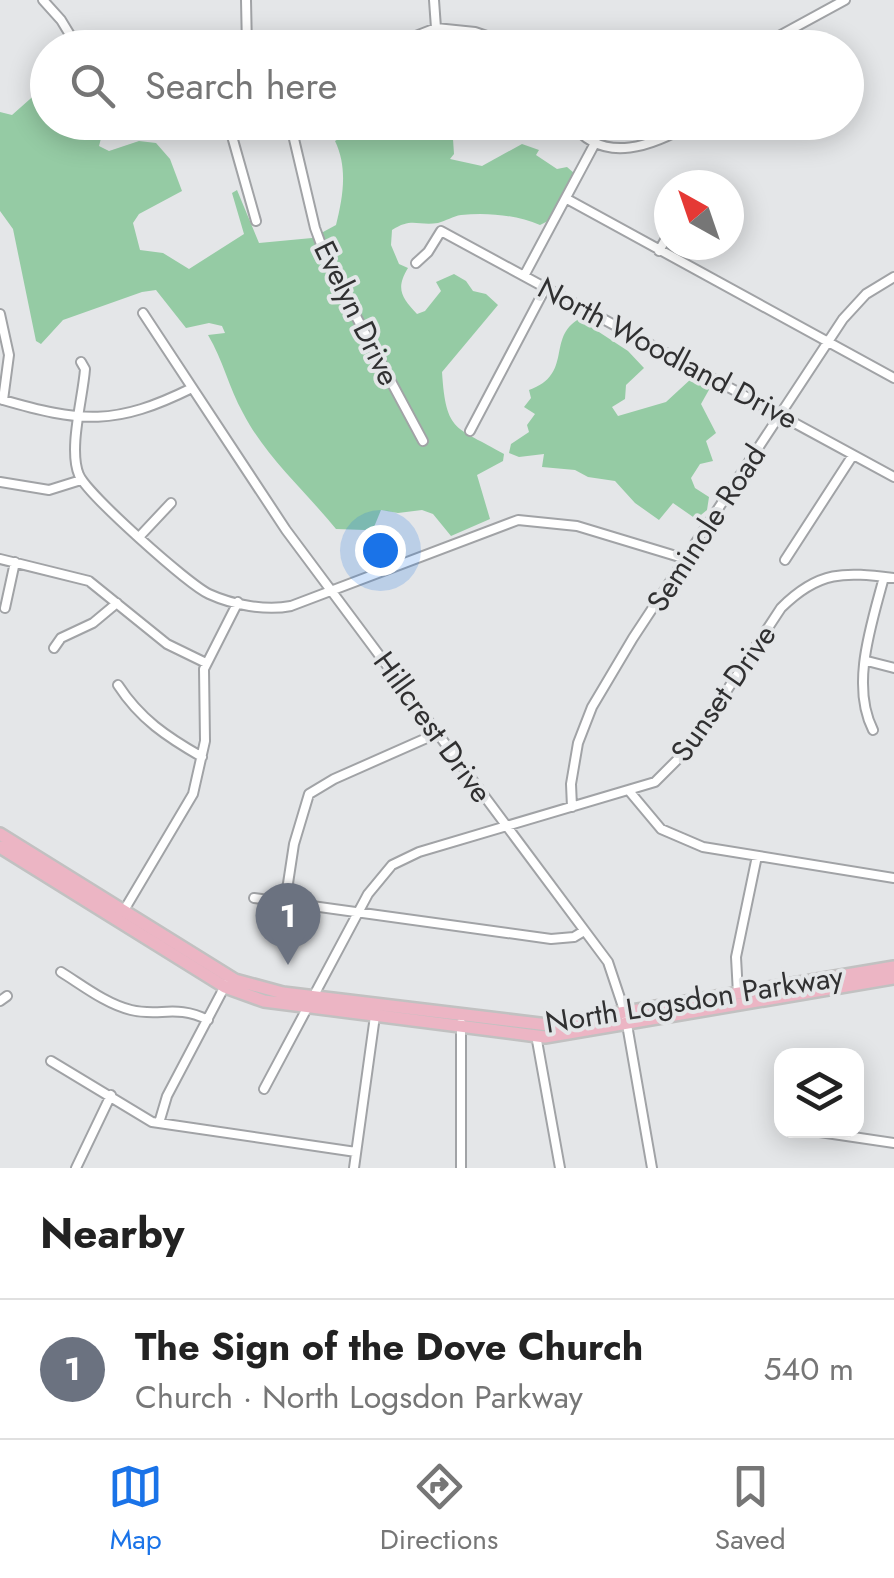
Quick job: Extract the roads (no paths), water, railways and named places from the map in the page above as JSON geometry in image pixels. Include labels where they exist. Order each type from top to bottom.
[{"type":"main road","name":"North Logsdon Parkway","points":[[0,834],[228,982],[375,1016],[461,1022]]},
{"type":"main road","name":"North Logsdon Parkway","points":[[0,847],[121,915]]},
{"type":"main road","name":"North Logsdon Parkway","points":[[312,1002],[535,1032],[894,967]]},
{"type":"main road","name":"North Logsdon Parkway","points":[[739,998],[894,978]]},
{"type":"street","points":[[42,0],[68,30]]},
{"type":"street","points":[[246,0],[247,30]]},
{"type":"street","points":[[434,0],[436,28]]},
{"type":"street","points":[[790,30],[845,0]]},
{"type":"street","points":[[431,30],[456,30]]},
{"type":"street","points":[[233,140],[256,221]]},
{"type":"street","name":"Evelyn Drive","points":[[294,140],[328,266],[423,441]]},
{"type":"street","points":[[589,140],[594,145],[612,148],[649,140]]},
{"type":"street","points":[[524,276],[594,145]]},
{"type":"street","points":[[567,199],[654,247]]},
{"type":"street","name":"North Woodland Drive","points":[[416,263],[441,232],[894,477]]},
{"type":"street","points":[[678,260],[894,378]]},
{"type":"street","name":"Seminole Road","points":[[572,808],[572,770],[583,724],[633,638],[828,342],[861,298],[894,277]]},
{"type":"street","points":[[470,431],[546,288]]},
{"type":"street","name":"Hillcrest Drive","points":[[143,313],[261,494],[612,970],[626,1018],[652,1168]]},
{"type":"street","points":[[0,314],[9,355],[2,400],[79,418],[120,417],[192,388]]},
{"type":"street","points":[[81,362],[85,369],[76,456],[81,480],[202,590],[238,602],[284,607],[333,592],[518,520],[560,522],[686,559]]},
{"type":"street","points":[[786,560],[853,455]]},
{"type":"street","points":[[0,482],[48,490],[81,480]]},
{"type":"street","points":[[140,536],[171,503]]},
{"type":"street","points":[[0,558],[80,577],[167,644],[206,662]]},
{"type":"street","points":[[5,608],[16,562]]},
{"type":"street","name":"Sunset Drive","points":[[264,1089],[358,912],[379,879],[400,860],[655,782],[676,764],[792,597],[830,576],[889,578]]},
{"type":"street","points":[[874,730],[862,700],[870,631],[889,578]]},
{"type":"street","points":[[121,915],[186,810],[202,757],[202,683],[206,662],[238,602]]},
{"type":"street","points":[[54,648],[61,638],[93,623],[116,603]]},
{"type":"street","points":[[867,661],[894,668]]},
{"type":"street","points":[[118,684],[147,722],[202,757]]},
{"type":"street","points":[[285,902],[294,844],[309,794],[438,733]]},
{"type":"street","points":[[630,792],[653,822],[672,835],[720,852],[894,878]]},
{"type":"street","points":[[739,998],[736,957],[757,856]]},
{"type":"street","points":[[254,898],[551,940],[574,937],[584,931]]},
{"type":"street","points":[[61,972],[125,1009],[180,1010],[208,1020]]},
{"type":"street","points":[[159,1123],[166,1096],[228,982]]},
{"type":"street","points":[[354,1168],[375,1016]]},
{"type":"street","points":[[460,1168],[461,1022]]},
{"type":"street","points":[[535,1032],[560,1168]]},
{"type":"street","points":[[51,1060],[140,1116],[159,1123],[356,1152]]},
{"type":"street","points":[[76,1168],[111,1095]]},
{"type":"street","points":[[864,1138],[894,1142]]},
{"type":"place","name":"The Sign of the Dove Church","points":[[288,965]]}]
